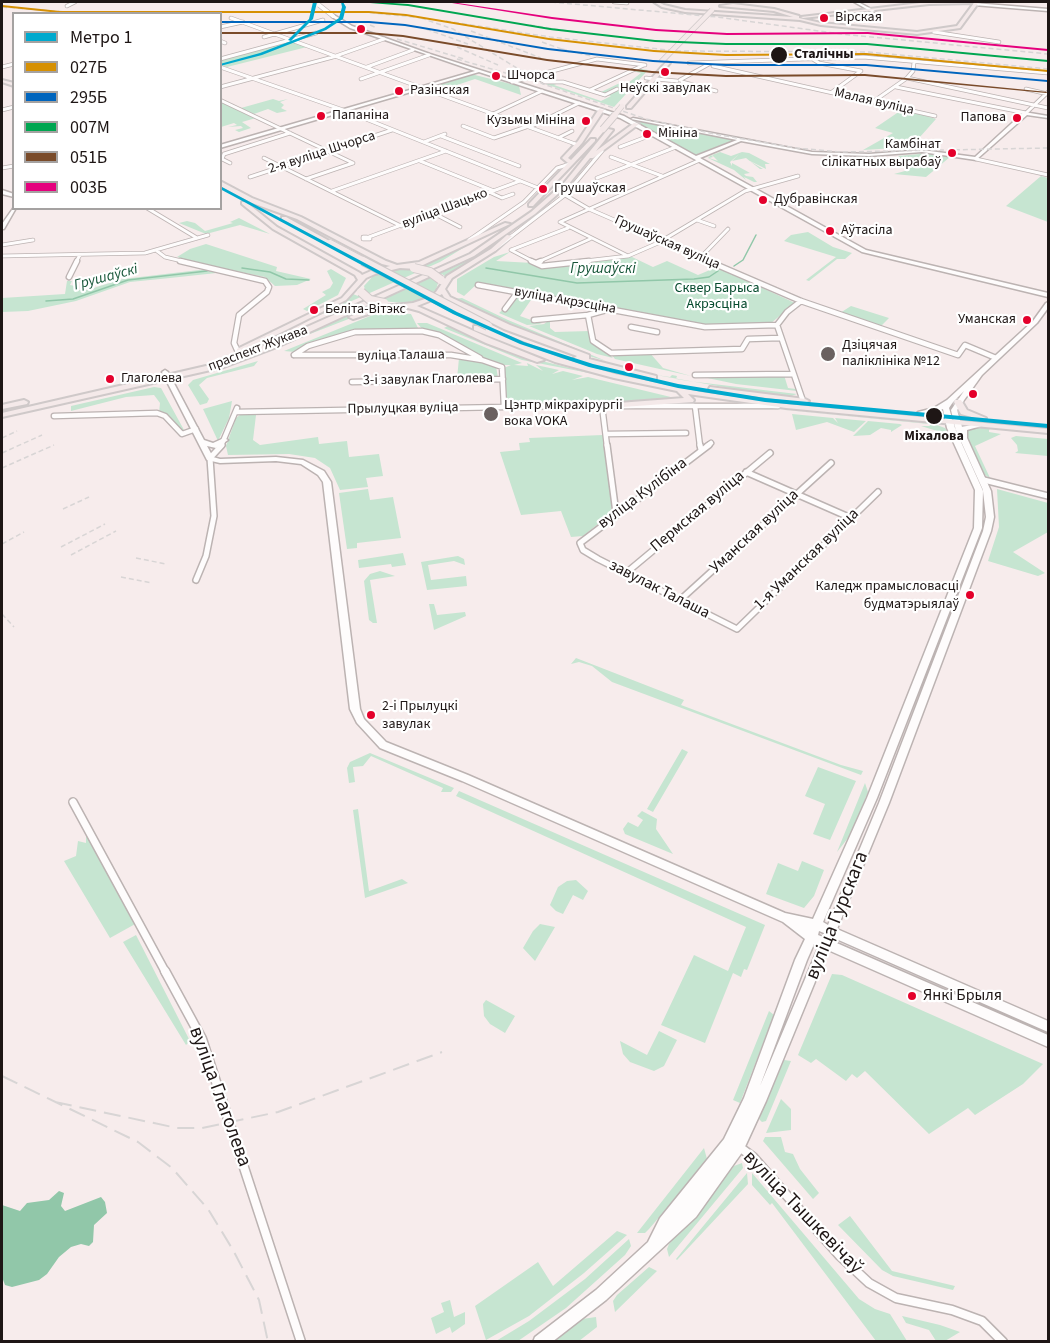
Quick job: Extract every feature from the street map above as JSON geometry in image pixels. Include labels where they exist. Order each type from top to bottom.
[{"type":"main road","points":[[314,2],[351,27],[465,69],[622,117],[823,154],[922,151],[976,159],[1026,113],[1048,117]]},
{"type":"main road","points":[[656,2],[663,6],[685,10],[801,18]]},
{"type":"main road","points":[[662,2],[668,6],[689,9],[801,18],[905,6],[973,2],[1048,10]]},
{"type":"main road","points":[[856,2],[872,10]]},
{"type":"main road","points":[[861,2],[872,10]]},
{"type":"main road","points":[[721,5],[736,4],[781,10],[821,24],[872,30],[947,32],[963,23],[973,2]]},
{"type":"main road","points":[[973,2],[1048,10]]},
{"type":"main road","points":[[983,2],[994,4]]},
{"type":"main road","points":[[721,5],[733,4],[787,12],[801,18]]},
{"type":"main road","name":"праспект Жукава","points":[[4,414],[249,355],[472,255],[523,222],[566,184],[610,130],[646,78],[665,63],[721,5]]},
{"type":"main road","points":[[783,17],[791,15],[787,12]]},
{"type":"main road","name":"праспект Жукава","points":[[2,407],[167,375],[239,351],[456,257],[507,224],[536,201],[603,129],[654,79],[665,63]]},
{"type":"main road","points":[[446,81],[461,75],[465,69]]},
{"type":"main road","points":[[222,147],[477,72]]},
{"type":"main road","points":[[571,164],[565,158],[577,146],[601,110]]},
{"type":"main road","points":[[622,117],[864,251],[1048,295]]},
{"type":"main road","points":[[585,160],[602,151],[621,133],[636,124]]},
{"type":"main road","points":[[698,159],[739,140]]},
{"type":"main road","points":[[577,146],[586,148]]},
{"type":"main road","points":[[594,149],[596,152],[602,151]]},
{"type":"main road","points":[[222,184],[477,328],[558,360],[611,371],[680,390],[786,406],[952,419],[1048,431]]},
{"type":"main road","points":[[222,191],[488,326],[611,371]]},
{"type":"main road","points":[[251,200],[299,218],[384,263],[430,272],[442,285],[444,294],[454,302],[611,371]]},
{"type":"main road","points":[[244,203],[269,224],[355,272],[370,300],[421,309],[471,333],[526,355],[691,385],[802,400],[920,412],[952,419]]},
{"type":"main road","points":[[2,228],[13,210]]},
{"type":"main road","points":[[249,355],[290,344],[370,311],[426,301],[454,273],[493,250],[523,222]]},
{"type":"main road","points":[[239,351],[344,299],[373,272],[421,264],[507,224]]},
{"type":"main road","points":[[920,412],[936,410],[954,401],[1045,312],[1048,302],[994,283]]},
{"type":"main road","points":[[167,375],[210,458],[220,461],[294,460],[321,472],[330,493],[355,709],[360,721],[378,741],[784,917],[832,931],[1048,1027]]},
{"type":"main road","points":[[605,406],[690,400],[680,390]]},
{"type":"main road","points":[[952,419],[954,401]]},
{"type":"main road","points":[[954,401],[964,412],[981,422]]},
{"type":"main road","name":"вуліца Гурскага","points":[[540,1341],[593,1302],[691,1212],[734,1145],[780,1058],[884,803],[949,632],[973,556],[985,505],[980,480],[963,438],[952,419]]},
{"type":"main road","name":"вуліца Гурскага","points":[[952,419],[980,480]]},
{"type":"main road","points":[[963,438],[964,429],[981,422],[1048,424]]},
{"type":"main road","points":[[203,442],[213,446],[224,440]]},
{"type":"main road","name":"вуліца Гурскага","points":[[734,1145],[811,937],[872,798],[940,624],[973,556]]},
{"type":"main road","points":[[940,624],[949,632]]},
{"type":"main road","points":[[914,690],[925,694]]},
{"type":"main road","points":[[872,798],[884,803]]},
{"type":"main road","points":[[784,917],[811,937],[1048,1041]]},
{"type":"street","points":[[67,6],[75,2]]},
{"type":"street","points":[[614,2],[627,3]]},
{"type":"street","points":[[231,18],[577,146]]},
{"type":"street","points":[[264,37],[323,20]]},
{"type":"street","points":[[222,27],[243,22]]},
{"type":"street","points":[[947,32],[999,42]]},
{"type":"street","points":[[222,58],[316,33]]},
{"type":"street","points":[[222,86],[336,56],[384,39]]},
{"type":"street","points":[[367,67],[413,50]]},
{"type":"street","points":[[361,79],[429,55]]},
{"type":"street","points":[[822,57],[823,64]]},
{"type":"street","points":[[689,63],[840,57],[1048,73]]},
{"type":"street","points":[[811,58],[823,64],[861,71],[860,75],[831,92]]},
{"type":"street","points":[[512,82],[597,59],[645,65],[590,90]]},
{"type":"street","points":[[873,101],[897,87],[907,78],[913,71],[914,62]]},
{"type":"street","points":[[679,81],[708,64]]},
{"type":"street","name":"Малая вуліца","points":[[708,64],[935,116]]},
{"type":"street","points":[[222,68],[344,110],[538,188]]},
{"type":"street","points":[[533,76],[545,82],[563,82],[605,95],[617,89]]},
{"type":"street","points":[[646,78],[679,81],[716,91]]},
{"type":"street","points":[[907,78],[1048,108]]},
{"type":"street","points":[[897,87],[1026,113],[1048,93]]},
{"type":"street","points":[[1026,89],[1048,93]]},
{"type":"street","points":[[493,114],[542,91]]},
{"type":"street","points":[[222,101],[353,163],[306,179]]},
{"type":"street","points":[[463,126],[494,138],[528,127],[579,103]]},
{"type":"street","name":"2-я вуліца Шчорса","points":[[250,177],[393,130]]},
{"type":"street","points":[[558,138],[572,131]]},
{"type":"street","points":[[230,163],[222,159],[224,154],[291,133]]},
{"type":"street","points":[[423,142],[447,134]]},
{"type":"street","points":[[620,147],[654,134]]},
{"type":"street","points":[[441,135],[519,166],[501,173]]},
{"type":"street","points":[[597,178],[676,147]]},
{"type":"street","points":[[331,191],[447,151]]},
{"type":"street","points":[[493,250],[565,195],[602,151]]},
{"type":"street","points":[[611,157],[663,176]]},
{"type":"street","points":[[264,158],[401,226]]},
{"type":"street","points":[[628,256],[561,225],[560,222],[698,159]]},
{"type":"street","points":[[976,159],[1048,175]]},
{"type":"street","points":[[419,161],[502,198],[513,194]]},
{"type":"street","name":"праспект Жукава","points":[[469,240],[514,210],[557,168],[571,164]]},
{"type":"street","points":[[568,228],[511,250],[542,266],[628,256],[661,241],[752,189],[798,176]]},
{"type":"street","name":"вуліца Шацько","points":[[349,245],[521,181]]},
{"type":"street","name":"Грушаўская вуліца","points":[[565,195],[571,201],[801,301],[958,355],[965,345],[996,358]]},
{"type":"street","name":"Грушаўская вуліца","points":[[558,201],[571,201]]},
{"type":"street","points":[[150,210],[197,238]]},
{"type":"street","points":[[433,213],[460,227]]},
{"type":"street","points":[[697,220],[714,226]]},
{"type":"street","points":[[700,258],[728,229]]},
{"type":"street","points":[[2,256],[157,251],[208,235]]},
{"type":"street","points":[[536,263],[590,239]]},
{"type":"street","points":[[2,245],[33,240]]},
{"type":"street","points":[[157,251],[165,257],[265,281],[268,287],[267,292],[239,315],[234,343],[239,351]]},
{"type":"street","points":[[69,277],[80,255]]},
{"type":"street","name":"вуліца Акрэсціна","points":[[478,285],[705,327],[777,325]]},
{"type":"street","points":[[505,309],[517,293]]},
{"type":"street","points":[[801,301],[787,312],[777,325],[802,400]]},
{"type":"street","points":[[534,320],[588,315],[611,309]]},
{"type":"street","points":[[588,315],[593,341],[608,351],[742,350],[748,339],[780,338]]},
{"type":"street","points":[[644,330],[651,317]]},
{"type":"street","name":"вуліца Акрэсціна","points":[[631,327],[657,332]]},
{"type":"street","name":"вуліца Талаша","points":[[482,360],[450,340],[427,332],[355,332],[308,346],[294,355],[303,357],[452,355],[499,365],[503,379]]},
{"type":"street","points":[[695,375],[793,374]]},
{"type":"street","points":[[503,379],[504,407]]},
{"type":"street","name":"3-і завулак Глаголева","points":[[352,382],[503,379]]},
{"type":"street","points":[[605,406],[606,434],[616,513]]},
{"type":"street","points":[[695,406],[701,450]]},
{"type":"street","name":"Прылуцкая вуліца","points":[[224,440],[237,410],[786,406]]},
{"type":"street","points":[[54,416],[157,413],[165,416],[182,434],[196,429]]},
{"type":"street","points":[[606,434],[686,433]]},
{"type":"street","points":[[196,580],[206,556],[214,516],[210,458],[224,440]]},
{"type":"street","name":"вуліца Кулібіна","points":[[583,550],[580,543],[616,513],[711,443]]},
{"type":"street","name":"Пермская вуліца","points":[[626,573],[770,453]]},
{"type":"street","name":"Уманская вуліца","points":[[679,601],[831,463]]},
{"type":"street","points":[[746,472],[851,518]]},
{"type":"street","points":[[980,480],[1048,496]]},
{"type":"street","name":"1-я Уманская вуліца","points":[[737,629],[878,492]]},
{"type":"street","name":"завулак Талаша","points":[[583,550],[737,629]]},
{"type":"street","name":"вуліца Глаголева","points":[[73,802],[202,1040],[301,1341]]},
{"type":"street","name":"вуліца Тышкевічаў","points":[[734,1145],[753,1157],[840,1256],[869,1283],[896,1298],[952,1310],[982,1321],[1003,1341]]},
{"type":"green space","points":[[292,41],[307,47],[227,67],[222,65],[222,60]]},
{"type":"green space","points":[[648,70],[614,107],[548,85],[532,77],[545,82],[561,82],[554,85],[601,101],[611,96],[599,93],[622,82],[628,83],[641,73],[632,71]]},
{"type":"green space","points":[[471,74],[519,86],[521,95],[475,79],[436,92],[426,88],[436,85],[437,90],[438,85]]},
{"type":"green space","points":[[273,99],[279,101],[288,99],[280,102],[284,105],[281,108],[287,111],[277,113],[268,109],[254,114],[241,108]]},
{"type":"green space","points":[[222,102],[256,118],[242,122],[251,128],[239,132],[235,130],[243,128],[241,126],[228,127],[237,125],[234,123],[222,127]]},
{"type":"green space","points":[[903,109],[936,119],[911,147],[863,150],[893,133],[875,128]]},
{"type":"green space","points":[[632,120],[729,139],[732,141],[695,155]]},
{"type":"green space","points":[[720,152],[731,156],[742,152],[749,153],[770,164],[765,164],[766,169],[746,158],[732,161],[739,154],[730,162],[732,166],[732,163],[750,173],[744,174],[753,177],[757,182],[754,182],[744,177],[746,180],[734,170],[708,158],[711,155],[713,157],[709,158],[718,161],[712,155]]},
{"type":"green space","points":[[930,153],[950,157],[926,177],[894,174],[905,171],[910,165],[898,156]]},
{"type":"green space","points":[[1041,176],[1048,178],[1048,222],[1006,206]]},
{"type":"green space","points":[[239,218],[270,234],[240,225],[206,234],[179,223],[187,221],[195,223],[205,231],[233,223],[230,222]]},
{"type":"green space","points":[[808,232],[833,247],[852,253],[845,259],[837,259],[809,281],[806,280],[836,257],[784,241],[791,235]]},
{"type":"green space","points":[[488,233],[440,262],[270,337],[353,294],[358,296],[366,293],[364,286],[373,276],[394,269],[419,270],[426,267],[420,265]]},
{"type":"green space","points":[[506,235],[492,249],[446,277],[442,274],[434,277],[438,283],[436,290],[421,300],[404,303],[381,301],[373,304],[382,306],[274,348],[454,267]]},
{"type":"green space","points":[[206,244],[277,267],[276,271],[311,279],[297,285],[275,286],[265,277],[235,271],[130,282],[76,301],[28,311],[2,312],[2,298],[65,294],[67,281],[72,281],[70,285],[75,286],[74,290],[87,290],[123,279],[216,268],[177,257],[190,249]]},
{"type":"green space","name":"Сквер Барыса Акрэсціна","points":[[510,252],[496,261],[533,263],[542,266],[630,256],[653,267],[667,261],[698,275],[717,267],[795,303],[770,324],[706,326],[477,284],[464,296],[457,292],[457,279],[494,257]]},
{"type":"green space","points":[[331,269],[346,278],[338,295],[307,311],[303,309],[326,295],[322,292],[330,288],[333,283],[327,271]]},
{"type":"green space","points":[[519,295],[533,297],[520,316],[542,324],[527,325],[499,313]]},
{"type":"green space","points":[[462,298],[606,361],[582,354],[513,326],[454,299]]},
{"type":"green space","points":[[851,306],[889,318],[880,327],[840,313]]},
{"type":"green space","points":[[380,312],[411,314],[419,330],[355,330],[308,344],[295,352],[284,351]]},
{"type":"green space","points":[[550,321],[550,328],[555,332],[590,331],[591,339],[613,358],[597,354],[529,326],[544,324]]},
{"type":"green space","points":[[417,323],[427,323],[522,363],[514,365],[528,366],[527,363],[543,371],[536,365],[559,370],[552,374],[563,371],[583,376],[572,380],[588,377],[679,399],[506,406],[504,368],[511,365],[502,365],[483,358],[423,330]]},
{"type":"green space","points":[[448,326],[514,354],[594,374],[522,360],[444,328]]},
{"type":"green space","points":[[649,352],[663,368],[691,376],[615,359],[611,354]]},
{"type":"green space","points":[[459,358],[496,366],[498,378],[457,379]]},
{"type":"green space","points":[[258,361],[254,366],[207,378],[199,385],[209,399],[207,403],[200,405],[188,385],[193,380]]},
{"type":"green space","points":[[656,375],[670,377],[677,376],[676,379]]},
{"type":"green space","points":[[693,375],[784,375],[788,388],[797,391],[736,384]]},
{"type":"green space","points":[[693,382],[797,394],[791,396],[746,391]]},
{"type":"green space","points":[[154,387],[161,388],[184,430],[181,431],[165,413],[159,413],[160,403],[154,395],[126,397],[71,411],[71,406]]},
{"type":"green space","points":[[232,401],[229,418],[218,441],[203,409]]},
{"type":"green space","points":[[754,407],[934,424],[945,428],[950,435],[921,426],[930,426],[929,424]]},
{"type":"green space","points":[[792,414],[833,418],[838,423],[835,418],[866,421],[854,432],[827,422],[796,430]]},
{"type":"green space","points":[[240,415],[256,415],[253,440],[260,445],[318,437],[319,444],[347,441],[349,457],[379,454],[383,476],[366,478],[368,487],[340,490],[330,468],[315,458],[289,454],[228,455],[226,446],[236,418]]},
{"type":"green space","points":[[868,421],[902,425],[891,432],[891,430],[881,428],[870,435],[853,436]]},
{"type":"green space","points":[[976,427],[1001,434],[975,446],[990,478],[985,475],[965,434],[966,430]]},
{"type":"green space","points":[[603,435],[612,502],[611,513],[583,536],[571,537],[561,511],[521,515],[500,452],[520,450],[519,443],[530,442],[529,438]]},
{"type":"green space","points":[[1016,436],[1048,439],[1048,456],[1015,453],[1018,451],[1017,445],[1011,438]]},
{"type":"green space","points":[[368,489],[370,500],[393,497],[401,538],[357,543],[357,548],[347,549],[339,493]]},
{"type":"green space","points":[[997,489],[1048,503],[1048,532],[1013,552],[1045,573],[1038,576],[988,561],[999,527]]},
{"type":"green space","points":[[403,553],[406,565],[392,567],[391,564],[359,568],[358,560]]},
{"type":"green space","points":[[458,556],[464,559],[465,565],[454,561],[428,565],[431,580],[466,576],[467,586],[427,590],[421,562]]},
{"type":"green space","points":[[380,571],[395,576],[370,580],[377,623],[373,623],[369,620],[364,581],[370,574]]},
{"type":"green space","points":[[429,604],[434,604],[437,615],[465,612],[466,616],[434,630]]},
{"type":"green space","points":[[576,658],[684,700],[681,705],[841,765],[863,771],[861,775],[612,682],[592,666],[579,662],[571,664]]},
{"type":"green space","points":[[682,749],[688,752],[653,812],[647,809]]},
{"type":"green space","points":[[370,753],[454,788],[451,792],[441,792],[443,788],[371,756],[363,766],[353,767],[355,782],[349,783],[347,768],[350,762]]},
{"type":"green space","points":[[818,767],[856,781],[830,840],[813,834],[825,804],[805,796]]},
{"type":"green space","points":[[865,783],[868,792],[852,833],[837,852]]},
{"type":"green space","points":[[459,791],[765,925],[747,970],[744,969],[741,977],[733,973],[705,1043],[661,1025],[694,955],[728,971],[746,927],[456,796]]},
{"type":"green space","points":[[358,809],[369,891],[402,879],[408,883],[365,898],[353,810]]},
{"type":"green space","points":[[642,811],[657,819],[656,829],[673,854],[625,834],[623,829],[628,822],[638,827],[643,820],[637,816]]},
{"type":"green space","points":[[86,828],[137,923],[110,938],[64,861],[76,856],[78,841],[86,843]]},
{"type":"green space","points":[[802,861],[824,870],[814,896],[804,908],[766,894],[778,863],[798,871]]},
{"type":"green space","points":[[576,880],[588,891],[583,900],[573,895],[563,914],[556,911],[550,905],[558,887],[567,881]]},
{"type":"green space","points":[[540,924],[555,927],[535,961],[523,948]]},
{"type":"green space","points":[[136,935],[190,1041],[186,1045],[123,942]]},
{"type":"green space","points":[[832,974],[842,975],[1043,1064],[1023,1084],[975,1115],[968,1108],[929,1134],[865,1071],[857,1078],[852,1074],[846,1081],[816,1059],[811,1063],[798,1055]]},
{"type":"green space","points":[[486,1000],[515,1016],[505,1033],[490,1024],[484,1016],[483,1004]]},
{"type":"green space","points":[[769,1011],[774,1015],[740,1103],[733,1100]]},
{"type":"green space","points":[[659,1031],[677,1040],[664,1066],[654,1071],[630,1062],[623,1054],[620,1041],[647,1055]]},
{"type":"green space","points":[[784,1060],[791,1061],[766,1121],[762,1122],[759,1119]]},
{"type":"green space","points":[[781,1099],[791,1109],[791,1130],[766,1133]]},
{"type":"green space","points":[[765,1137],[781,1137],[785,1152],[793,1154],[800,1169],[819,1193],[813,1199],[763,1141]]},
{"type":"green space","points":[[704,1148],[707,1159],[691,1180],[645,1233],[637,1233]]},
{"type":"green space","points":[[742,1163],[743,1168],[669,1257],[667,1249],[669,1244],[734,1166]]},
{"type":"green space","points":[[747,1173],[748,1184],[677,1260],[676,1259]]},
{"type":"green space","points":[[752,1173],[859,1299],[875,1309],[890,1314],[907,1341],[876,1341],[772,1203],[770,1205],[752,1185]]},
{"type":"green space","points":[[850,1216],[892,1271],[955,1286],[953,1290],[893,1276],[882,1270],[838,1225]]},
{"type":"green space","points":[[617,1231],[627,1235],[584,1273],[529,1316],[486,1340],[475,1306],[538,1262],[553,1286]]},
{"type":"green space","points":[[629,1239],[631,1246],[625,1255],[566,1308],[518,1341],[496,1341],[529,1321],[585,1279]]},
{"type":"green space","points":[[649,1267],[657,1271],[615,1312],[613,1301],[617,1295]]},
{"type":"green space","points":[[450,1300],[454,1317],[465,1312],[465,1324],[452,1333],[450,1327],[436,1334],[431,1318],[444,1312],[441,1303]]},
{"type":"green space","points":[[902,1316],[960,1332],[945,1341],[936,1341],[929,1330],[906,1323]]},
{"type":"green space","points":[[596,1317],[597,1327],[579,1341],[547,1341],[582,1319]]},
{"type":"shaded area","points":[[59,1191],[64,1193],[61,1206],[65,1211],[101,1197],[105,1202],[107,1213],[94,1225],[93,1242],[89,1246],[81,1244],[71,1247],[39,1280],[12,1287],[5,1285],[2,1277],[2,1205],[20,1211],[27,1203],[49,1200]]},
{"type":"waterway","name":"Грушаўскі","points":[[734,266],[743,260],[756,235]]},
{"type":"waterway","name":"Грушаўскі","points":[[242,268],[270,272],[286,279],[309,280]]},
{"type":"waterway","name":"Грушаўскі","points":[[486,268],[577,283],[694,279],[709,277],[718,271]]},
{"type":"waterway","name":"Грушаўскі","points":[[46,301],[73,299],[128,280],[207,271]]},
{"type":"railway","points":[[551,2],[717,17],[841,34],[1048,54]]},
{"type":"railway","points":[[2,7],[66,12],[364,12],[423,18]]},
{"type":"railway","points":[[421,18],[453,29],[543,84],[646,119],[714,134],[796,148],[841,152],[1048,148]]},
{"type":"railway","points":[[446,21],[550,37],[677,51],[869,52],[1048,69]]},
{"type":"railway","points":[[370,25],[377,28]]},
{"type":"railway","points":[[530,25],[574,32]]},
{"type":"railway","points":[[426,29],[468,44]]},
{"type":"railway","points":[[471,31],[541,58]]},
{"type":"railway","points":[[397,39],[464,59]]},
{"type":"railway","points":[[542,42],[570,52]]},
{"type":"railway","points":[[457,47],[498,65]]},
{"type":"railway","points":[[562,49],[591,56]]},
{"type":"railway","points":[[457,59],[523,78]]},
{"type":"railway","points":[[2,438],[17,431]]},
{"type":"railway","points":[[2,453],[42,435]]},
{"type":"railway","points":[[2,468],[54,445]]},
{"type":"railway","points":[[63,509],[89,497]]},
{"type":"railway","points":[[61,547],[105,524]]},
{"type":"railway","points":[[71,555],[116,531]]},
{"type":"railway","points":[[2,544],[24,532]]},
{"type":"railway","points":[[136,558],[166,564]]},
{"type":"railway","points":[[121,577],[152,583]]},
{"type":"railway","points":[[2,614],[14,627]]},
{"type":"railway","points":[[56,1102],[177,1128],[202,1128],[278,1112],[442,1052]]},
{"type":"railway","points":[[2,1076],[56,1102]]},
{"type":"railway","points":[[56,1102],[138,1142],[172,1168],[208,1209],[233,1250],[259,1300],[268,1342]]},
{"type":"metro line","name":"1","points":[[290,40],[311,19],[315,2]]},
{"type":"metro line","name":"1","points":[[222,64],[261,54],[325,29],[341,19],[344,7],[342,2]]},
{"type":"metro line","name":"1","points":[[222,188],[455,313],[522,343],[591,366],[678,386],[765,400],[1048,426]]},
{"type":"transit line","name":"007М","points":[[61,2],[370,2],[408,5],[550,29],[655,41],[726,44],[867,44],[1048,61]]},
{"type":"transit line","name":"003Б","points":[[452,2],[552,18],[656,30],[727,34],[868,33],[1048,50]]},
{"type":"transit line","name":"027Б","points":[[2,6],[60,12],[369,12],[406,15],[549,39],[654,51],[726,55],[866,54],[1048,71]]},
{"type":"transit line","name":"295Б","points":[[222,22],[369,22],[405,25],[548,49],[653,61],[726,65],[866,65],[1047,81]]},
{"type":"transit line","name":"051Б","points":[[222,33],[368,33],[403,36],[547,60],[652,72],[726,76],[865,75],[1046,92]]},
{"type":"place","name":"Вірская","points":[[824,18]]},
{"type":"place","name":"Сталічны","points":[[779,55]]},
{"type":"place","name":"Неўскі завулак","points":[[665,72]]},
{"type":"place","name":"Шчорса","points":[[496,76]]},
{"type":"place","name":"Разінская","points":[[399,91]]},
{"type":"place","name":"Папаніна","points":[[321,116]]},
{"type":"place","name":"Папова","points":[[1017,118]]},
{"type":"place","name":"Кузьмы Мініна","points":[[586,121]]},
{"type":"place","name":"Мініна","points":[[647,134]]},
{"type":"place","name":"Камбінат сілікатных вырабаў","points":[[952,153]]},
{"type":"place","name":"Грушаўская","points":[[543,189]]},
{"type":"place","name":"Дубравінская","points":[[763,200]]},
{"type":"place","name":"Аўтасіла","points":[[830,231]]},
{"type":"place","name":"Беліта-Вітэкс","points":[[314,310]]},
{"type":"place","name":"Уманская","points":[[1027,320]]},
{"type":"place","name":"Дзіцячая паліклініка №12","points":[[828,354]]},
{"type":"place","name":"Глаголева","points":[[110,379]]},
{"type":"place","name":"Цэнтр мікрахірургіі вока VOKA","points":[[491,414]]},
{"type":"place","name":"Міхалова","points":[[934,416]]},
{"type":"place","name":"Каледж прамысловасці будматэрыялаў","points":[[970,595]]},
{"type":"place","name":"2-і Прылуцкі завулак","points":[[371,715]]},
{"type":"place","name":"Янкі Брыля","points":[[912,996]]}]
